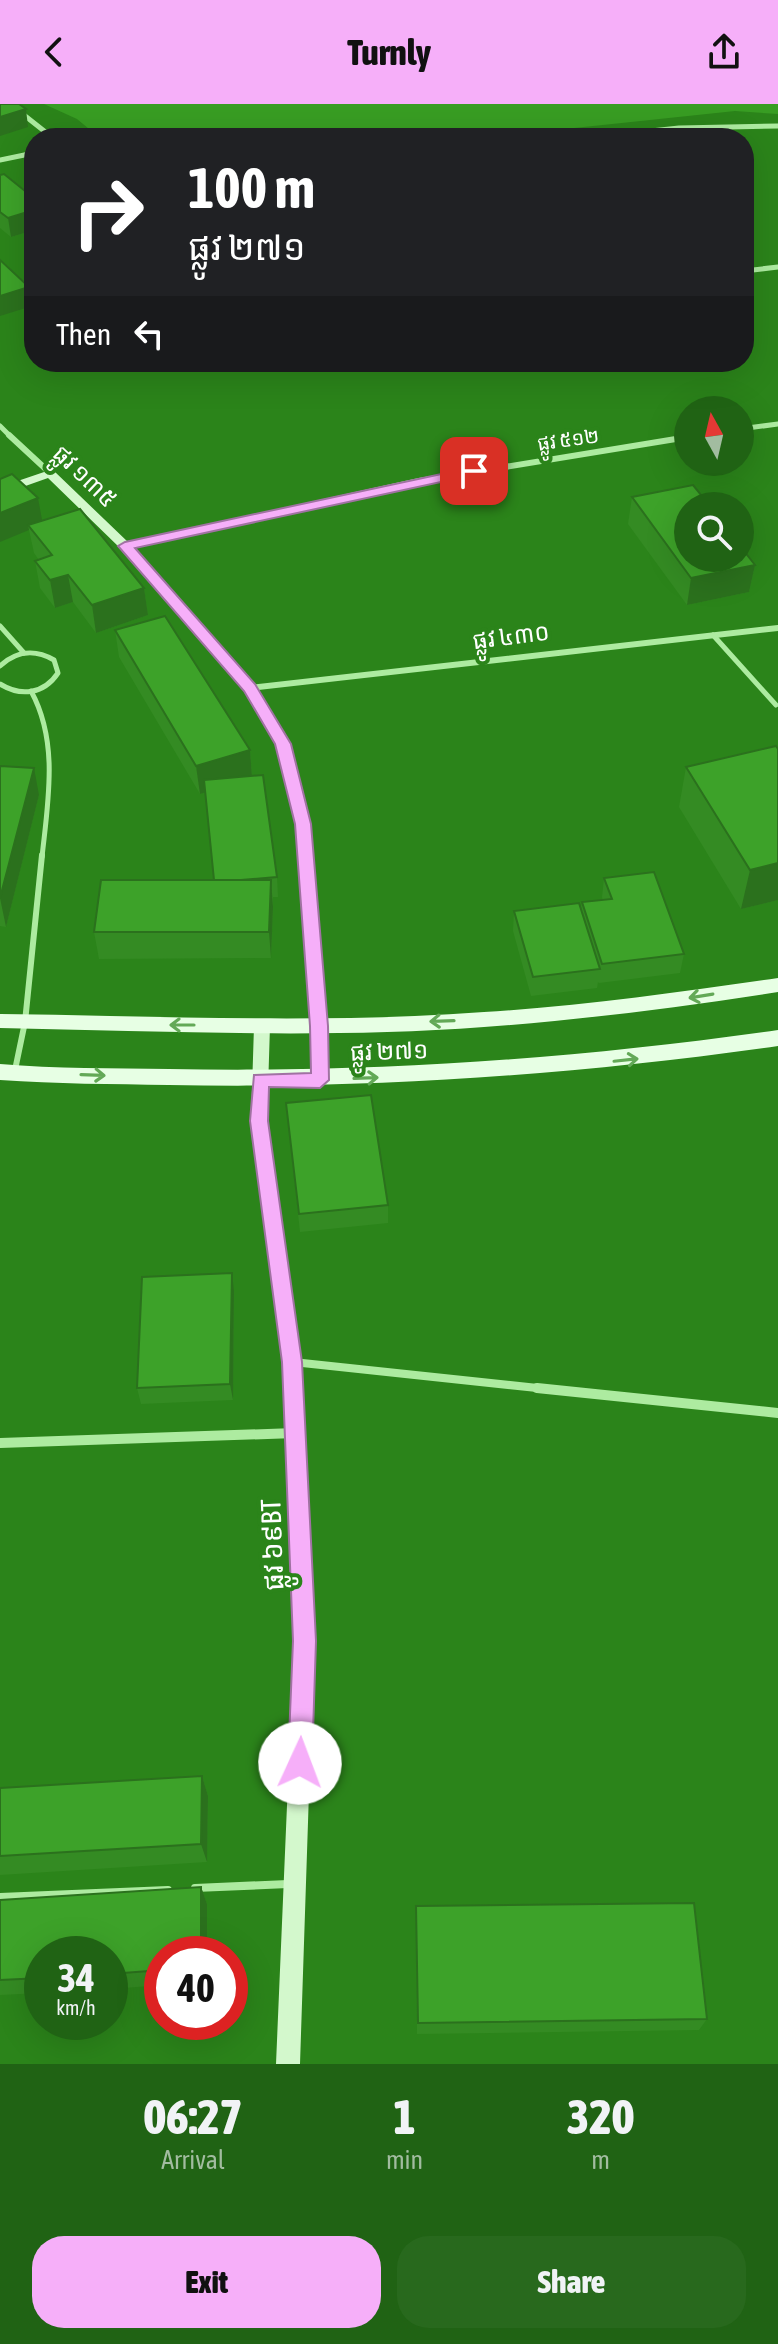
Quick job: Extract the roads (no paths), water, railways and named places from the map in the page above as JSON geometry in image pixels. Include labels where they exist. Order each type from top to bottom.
[{"type":"main road","name":"ផ្លូវ ២៧១","points":[[0,1021],[319,1026],[499,1018],[657,1003],[778,985]]},
{"type":"main road","name":"ផ្លូវ ២៧១","points":[[7,1072],[260,1080],[492,1073],[657,1057],[778,1038]]},
{"type":"street","points":[[10,104],[40,128]]},
{"type":"street","points":[[679,128],[778,126]]},
{"type":"street","points":[[0,160],[24,155]]},
{"type":"street","points":[[754,270],[778,267]]},
{"type":"street","points":[[754,427],[778,424]]},
{"type":"street","name":"ផ្លូវ ១៣៥","points":[[0,426],[125,546],[250,688],[283,744],[303,824],[319,1026],[320,1080]]},
{"type":"street","name":"ផ្លូវ ៥១២","points":[[125,546],[419,481],[674,439]]},
{"type":"street","points":[[0,491],[50,473]]},
{"type":"street","name":"ផ្លូវ ៤៣០","points":[[250,688],[778,628]]},
{"type":"street","name":"ផ្លូវ ៦៩BT","points":[[262,1026],[259,1121],[292,1362],[304,1641],[288,2064]]},
{"type":"street","points":[[292,1362],[778,1413]]},
{"type":"street","points":[[0,1443],[296,1433]]},
{"type":"lane","points":[[0,626],[24,653]]},
{"type":"lane","points":[[713,635],[776,705]]},
{"type":"lane","points":[[0,666],[13,656],[24,653],[47,655],[58,666],[58,673],[51,683],[31,691],[13,691],[0,684]]},
{"type":"lane","points":[[7,1072],[25,1022],[51,769],[42,711],[31,691]]},
{"type":"lane","points":[[187,1889],[296,1884]]},
{"type":"lane","points":[[0,1897],[172,1889]]}]
